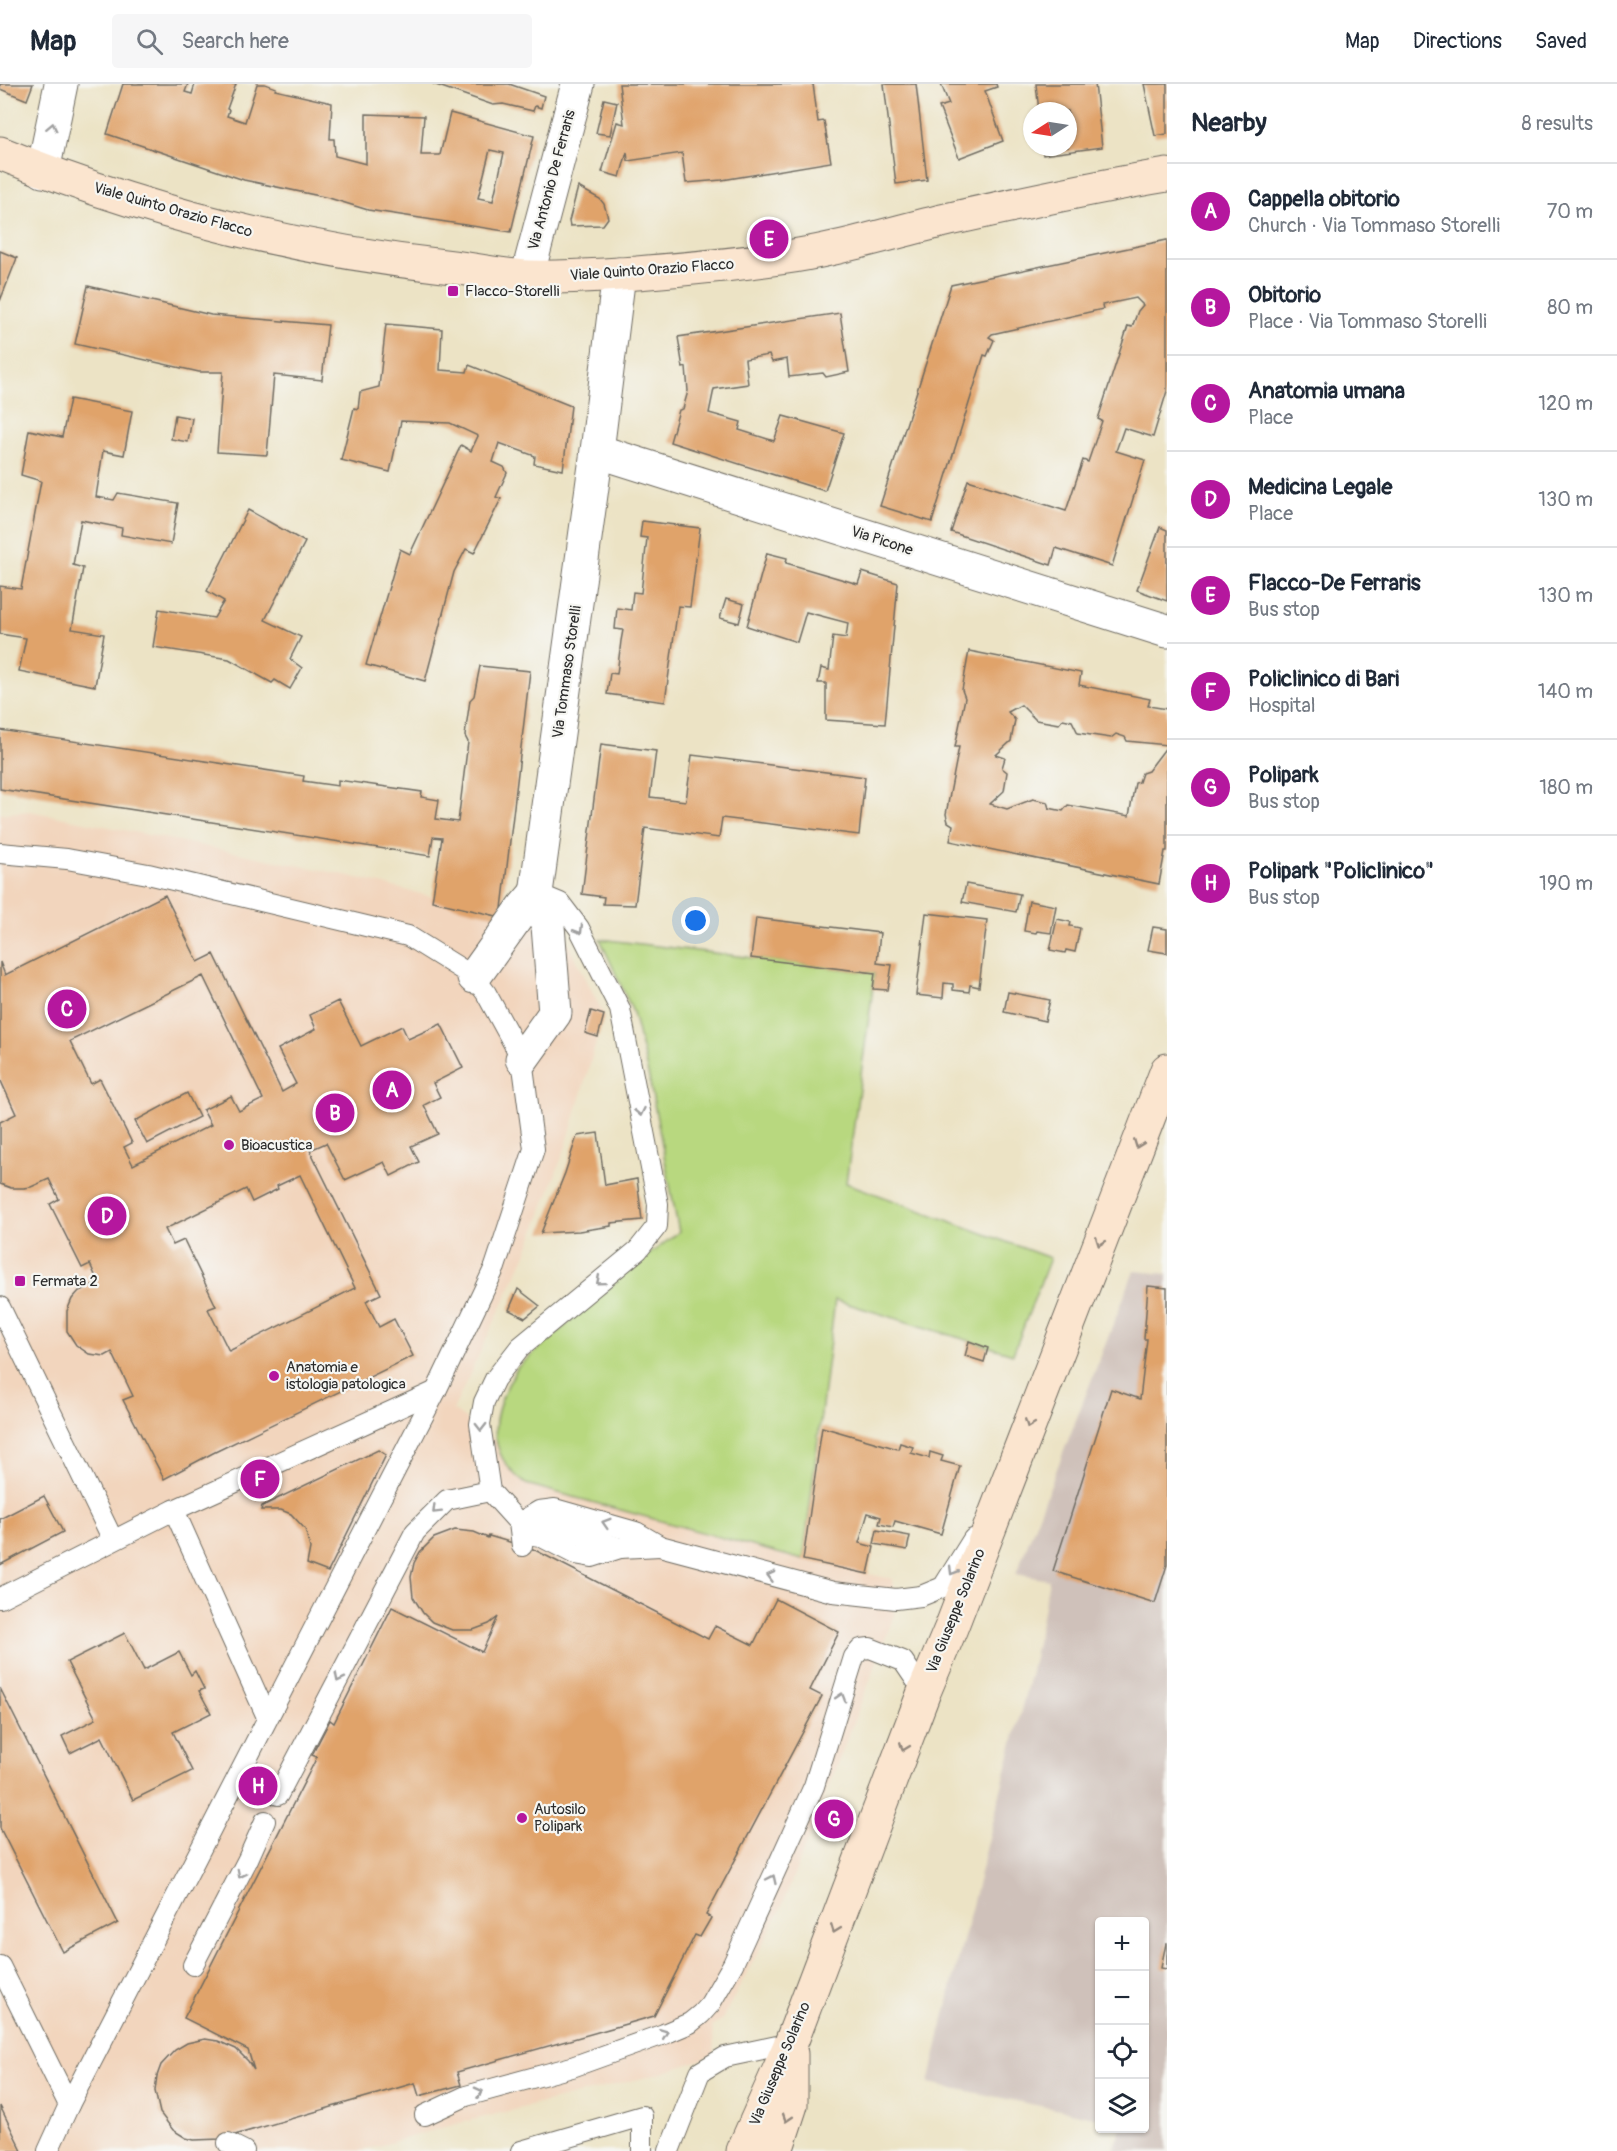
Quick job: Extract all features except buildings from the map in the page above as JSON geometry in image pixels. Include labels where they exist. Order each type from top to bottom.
[{"type":"main road","name":"Viale Quinto Orazio Flacco","points":[[0,153],[43,171],[99,190],[206,221],[307,245],[391,261],[527,277],[619,274],[783,258],[950,219],[1167,175]]},
{"type":"main road","name":"Via Giuseppe Solarino","points":[[743,2151],[791,2043],[924,1692],[951,1628],[1167,1070]]},
{"type":"main road","points":[[776,2151],[791,2105],[791,2043]]},
{"type":"street","points":[[43,171],[61,84]]},
{"type":"street","name":"Via Antonio De Ferraris","points":[[527,277],[578,84]]},
{"type":"street","name":"Via Tommaso Storelli","points":[[522,1059],[555,1013],[548,926],[536,893],[619,274]]},
{"type":"street","name":"Via Picone","points":[[597,451],[1167,631]]},
{"type":"street","points":[[474,977],[536,893]]},
{"type":"lane","points":[[0,853],[68,859],[148,874],[408,936],[474,977],[486,993],[522,1059],[534,1149],[495,1267],[436,1391],[267,1717],[69,2105],[48,2151]]},
{"type":"lane","points":[[521,1534],[490,1491],[480,1424],[484,1402],[495,1379],[520,1347],[638,1250],[657,1227],[658,1204],[620,1009],[579,928],[560,903],[536,893]]},
{"type":"lane","points":[[2,1319],[113,1540]]},
{"type":"lane","points":[[0,1598],[174,1510],[436,1391]]},
{"type":"lane","points":[[521,1534],[539,1511],[555,1509],[636,1532],[660,1546],[834,1592],[896,1599],[921,1596],[943,1587],[1005,1485]]},
{"type":"lane","points":[[278,1795],[415,1532],[447,1500],[490,1491]]},
{"type":"lane","points":[[174,1510],[267,1717]]},
{"type":"lane","points":[[521,1534],[547,1521],[574,1533],[620,1548],[660,1546]]},
{"type":"lane","points":[[425,2115],[466,2096],[572,2067],[664,2034],[690,2023],[701,2014],[710,2004],[733,1964],[814,1786],[854,1657],[861,1649],[870,1648],[903,1661],[924,1692]]},
{"type":"lane","points":[[194,1965],[266,1821]]},
{"type":"lane","points":[[0,1966],[69,2105]]},
{"type":"lane","points":[[669,2151],[700,2072],[725,2057],[791,2043]]},
{"type":"lane","points":[[521,2151],[642,2116],[642,2151]]},
{"type":"shaded area","points":[[30,811],[345,875],[561,929],[604,1015],[566,1146],[526,1254],[453,1410],[497,1443],[503,1462],[803,1560],[892,1579],[894,1615],[871,1677],[780,1911],[721,2021],[712,2026],[715,2055],[659,2074],[452,2125],[361,2151],[0,2151],[0,814]]},
{"type":"shaded area","points":[[1134,1271],[1167,1274],[1167,2151],[1114,2151],[1119,2133],[1149,2133],[1149,1917],[1095,1917],[1095,2117],[929,2083],[1033,1663],[1049,1580],[1016,1574]]},
{"type":"green space","points":[[600,939],[875,973],[846,1183],[1050,1258],[1013,1354],[835,1300],[803,1560],[526,1484],[502,1458],[497,1444],[495,1429],[497,1414],[502,1398],[518,1367],[635,1265],[679,1232],[649,1078],[633,1012]]},
{"type":"place","name":"Flacco-De Ferraris","points":[[769,239]]},
{"type":"place","name":"Flacco-Storelli","points":[[453,291]]},
{"type":"place","name":"Anatomia umana","points":[[67,1009]]},
{"type":"place","name":"Cappella obitorio","points":[[392,1090]]},
{"type":"place","name":"Obitorio","points":[[335,1113]]},
{"type":"place","name":"Bioacustica","points":[[229,1145]]},
{"type":"place","name":"Medicina Legale","points":[[107,1216]]},
{"type":"place","name":"Fermata 2","points":[[20,1281]]},
{"type":"place","name":"Anatomia e istologia patologica","points":[[274,1376]]},
{"type":"place","name":"Policlinico di Bari","points":[[260,1479]]},
{"type":"place","name":"Polipark \"Policlinico\"","points":[[258,1786]]},
{"type":"place","name":"Autosilo Polipark","points":[[522,1818]]},
{"type":"place","name":"Polipark","points":[[834,1819]]}]
